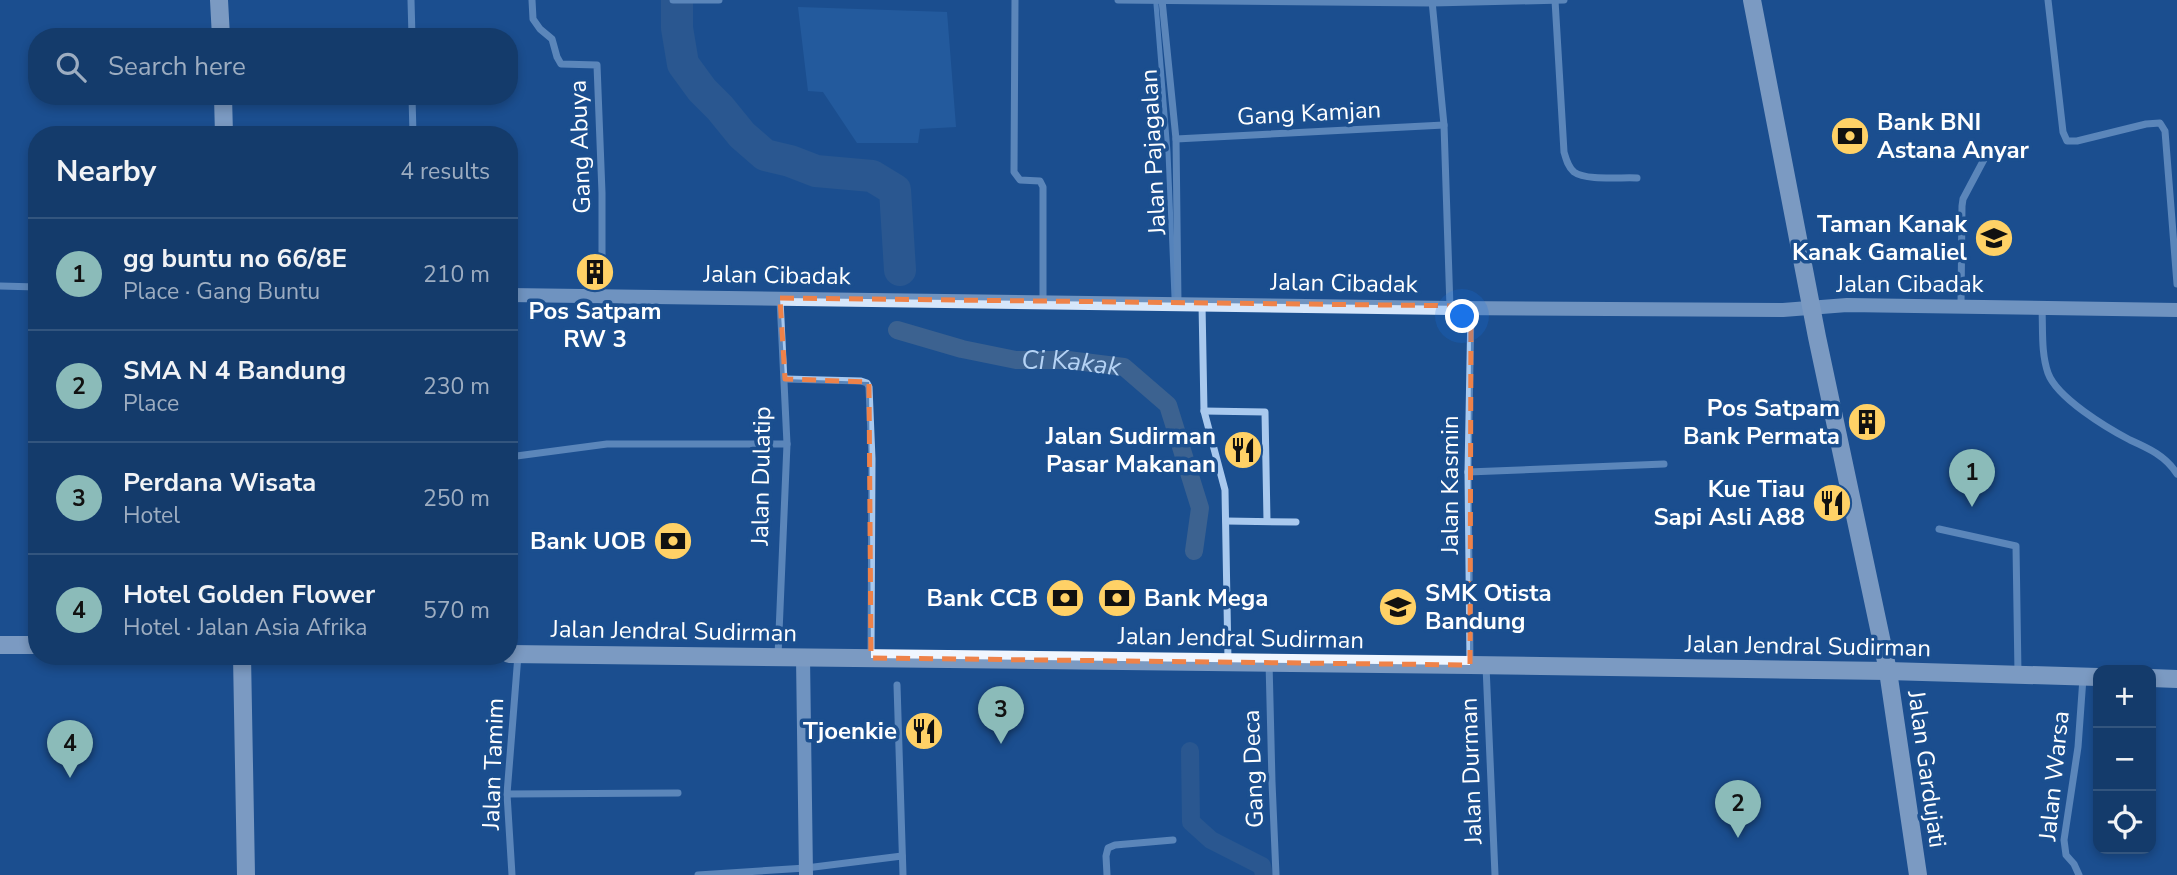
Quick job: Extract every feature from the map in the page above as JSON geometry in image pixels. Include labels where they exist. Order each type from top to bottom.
[{"type":"main road","points":[[219,0],[221,28]]},
{"type":"main road","name":"Jalan Gardujati","points":[[1752,0],[1811,307],[1888,671],[1918,875]]},
{"type":"main road","points":[[223,105],[225,126]]},
{"type":"main road","name":"Jalan Cibadak","points":[[518,295],[1450,308],[1471,306],[1783,310],[1847,305],[2177,310]]},
{"type":"main road","points":[[0,645],[28,645]]},
{"type":"main road","name":"Jalan Jendral Sudirman","points":[[518,654],[1478,665],[2091,677]]},
{"type":"main road","points":[[803,657],[806,871]]},
{"type":"main road","points":[[242,665],[246,875]]},
{"type":"main road","points":[[2156,678],[2177,679]]},
{"type":"street","points":[[411,0],[412,28]]},
{"type":"street","name":"Gang Abuya","points":[[532,0],[533,19],[540,30],[552,38],[561,64],[597,65],[602,193],[602,296]]},
{"type":"street","points":[[673,0],[719,0]]},
{"type":"street","points":[[1015,0],[1014,172],[1020,180],[1034,179],[1040,181],[1043,187],[1043,302]]},
{"type":"street","points":[[1118,0],[1564,0]]},
{"type":"street","name":"Jalan Pajagalan","points":[[1162,0],[1176,139],[1178,303]]},
{"type":"street","points":[[1555,0],[1564,152],[1567,161],[1571,169],[1584,176],[1637,178]]},
{"type":"street","points":[[2048,0],[2063,132],[2067,141],[2077,141],[2146,124],[2160,123],[2165,131],[2177,284]]},
{"type":"street","points":[[1432,1],[1444,125],[1450,308]]},
{"type":"street","points":[[412,105],[413,126]]},
{"type":"street","name":"Gang Kamjan","points":[[1176,139],[1444,125]]},
{"type":"street","points":[[1961,306],[1963,199],[1989,150]]},
{"type":"street","points":[[0,285],[28,286]]},
{"type":"street","name":"Jalan Dulatip","points":[[778,656],[787,444],[780,298]]},
{"type":"street","points":[[1202,303],[1204,411],[1225,490],[1228,662]]},
{"type":"street","name":"Jalan Kasmin","points":[[1471,306],[1468,472],[1478,665]]},
{"type":"street","points":[[2042,309],[2044,357],[2049,376],[2063,393],[2087,414],[2111,430],[2156,452],[2177,474]]},
{"type":"street","points":[[785,379],[861,382],[867,383],[869,387],[872,459],[871,658]]},
{"type":"street","points":[[1204,411],[1265,412],[1267,522]]},
{"type":"street","points":[[518,456],[607,444],[787,444]]},
{"type":"street","points":[[1468,472],[1664,464]]},
{"type":"street","points":[[1226,521],[1296,522]]},
{"type":"street","points":[[1939,529],[2017,546],[2018,675]]},
{"type":"street","name":"Gang Deca","points":[[1269,662],[1276,875]]},
{"type":"street","name":"Jalan Tamim","points":[[512,875],[507,794],[513,665]]},
{"type":"street","name":"Jalan Durman","points":[[1478,665],[1495,875]]},
{"type":"street","name":"Jalan Warsa","points":[[2079,875],[2066,855],[2064,840],[2091,677]]},
{"type":"street","points":[[897,685],[903,875]]},
{"type":"street","points":[[507,794],[678,793]]},
{"type":"street","points":[[1107,875],[1108,848],[1124,842],[1173,840]]},
{"type":"street","points":[[698,875],[806,871],[902,856]]},
{"type":"highlighted area","points":[[780,298],[1471,306],[1470,665],[871,658],[869,382],[785,379]]},
{"type":"shaded area","points":[[798,7],[947,12],[956,127],[920,129],[918,143],[857,143],[823,92],[808,91]]},
{"type":"waterway","name":"Ci Kakak","points":[[677,0],[677,28],[683,64],[742,135],[765,155],[816,171],[872,176],[895,190],[900,270]]},
{"type":"waterway","points":[[1156,4],[1168,152],[1174,297]]},
{"type":"waterway","name":"Ci Kakak","points":[[897,330],[962,349],[1016,360],[1068,360],[1124,367],[1168,405],[1200,508],[1194,551]]},
{"type":"waterway","name":"Ci Kakak","points":[[1190,751],[1191,822],[1211,840],[1262,866],[1264,875]]},
{"type":"place","name":"Bank BNI Astana Anyar","points":[[1850,136]]},
{"type":"place","name":"Taman Kanak Kanak Gamaliel","points":[[1994,238]]},
{"type":"place","name":"Pos Satpam RW 3","points":[[595,272]]},
{"type":"place","name":"Pos Satpam Bank Permata","points":[[1867,422]]},
{"type":"place","name":"Jalan Sudirman Pasar Makanan","points":[[1243,450]]},
{"type":"place","name":"Kue Tiau Sapi Asli A88","points":[[1832,503]]},
{"type":"place","name":"gg buntu no 66/8E","points":[[1972,507]]},
{"type":"place","name":"Bank UOB","points":[[673,541]]},
{"type":"place","name":"Bank CCB","points":[[1065,598]]},
{"type":"place","name":"Bank Mega","points":[[1117,598]]},
{"type":"place","name":"SMK Otista Bandung","points":[[1398,607]]},
{"type":"place","name":"Tjoenkie","points":[[924,731]]},
{"type":"place","name":"Perdana Wisata","points":[[1001,744]]},
{"type":"place","name":"Hotel Golden Flower","points":[[70,778]]},
{"type":"place","name":"SMA N 4 Bandung","points":[[1738,838]]}]
